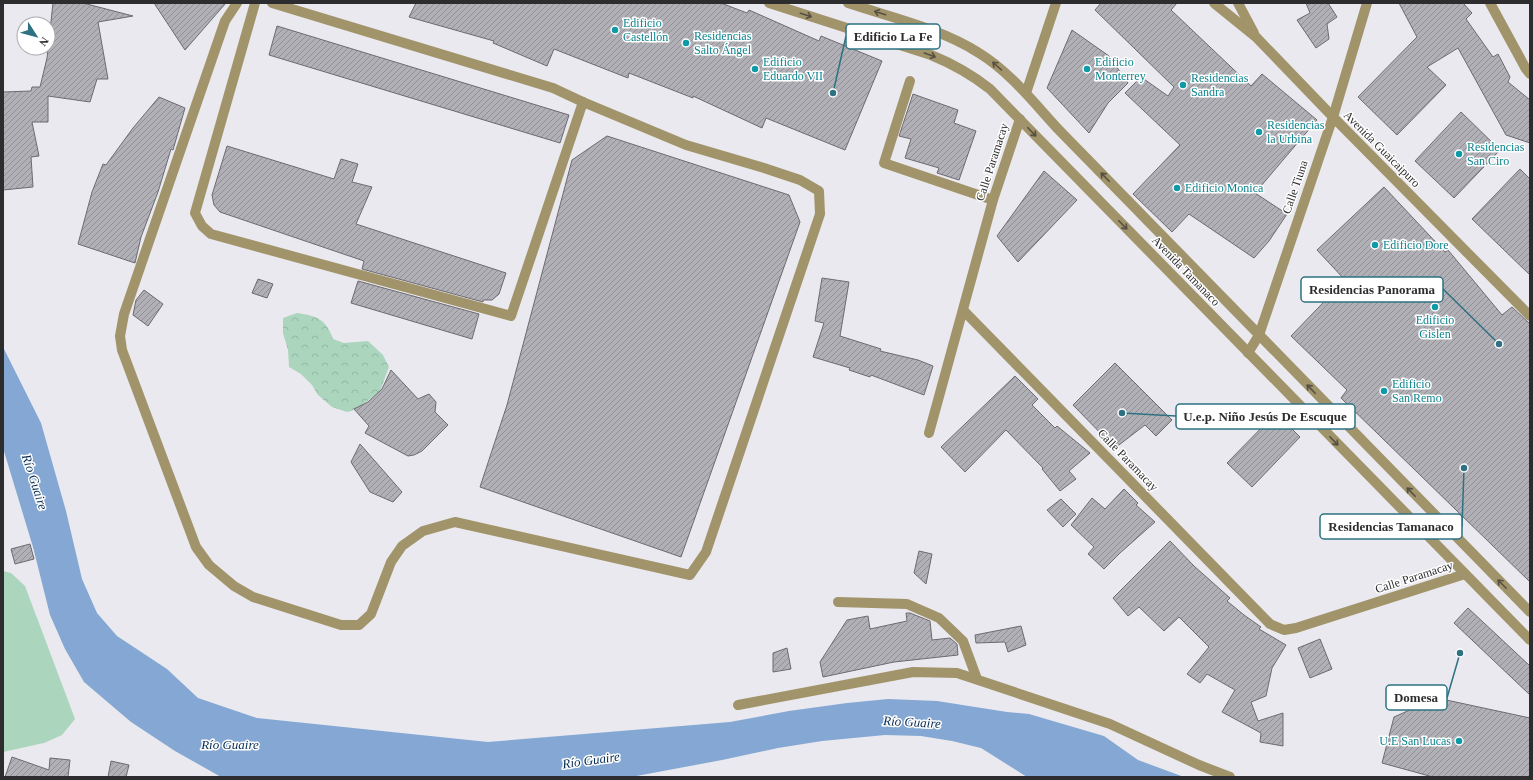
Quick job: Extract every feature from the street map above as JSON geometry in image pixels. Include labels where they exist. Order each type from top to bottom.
[{"type":"street","points":[[237,3],[225,21],[124,314],[120,336],[122,350],[196,547],[209,565],[234,586],[254,597],[342,625],[359,625],[371,614],[391,562],[402,546],[423,531],[455,522],[690,574],[706,552],[820,214],[819,191],[800,180],[686,145],[553,88],[272,3]]},
{"type":"street","points":[[255,3],[195,213],[202,226],[211,234],[511,316],[583,102]]},
{"type":"street","name":"Avenida Tamanaco","points":[[769,3],[931,55],[974,76],[990,89],[1530,640]]},
{"type":"street","name":"Avenida Tamanaco","points":[[848,3],[915,24],[965,44],[994,63],[1026,93],[1058,129],[1530,612]]},
{"type":"street","points":[[1026,93],[1056,3]]},
{"type":"street","name":"Avenida Guaicaipuro","points":[[1214,3],[1256,37],[1530,316]]},
{"type":"street","points":[[1238,3],[1256,37]]},
{"type":"street","name":"Calle Tiuna","points":[[1248,353],[1259,335],[1333,117],[1367,3]]},
{"type":"street","points":[[1490,3],[1530,74]]},
{"type":"street","points":[[910,81],[884,163],[993,200]]},
{"type":"street","name":"Calle Paramacay","points":[[1020,119],[993,200],[963,310],[1270,624],[1284,630],[1296,628],[1465,574]]},
{"type":"street","points":[[929,433],[963,310]]},
{"type":"street","points":[[838,602],[907,604],[939,618],[963,641],[977,679]]},
{"type":"street","points":[[738,705],[913,672],[957,672],[1110,724],[1199,765],[1230,777]]},
{"type":"green space","points":[[297,313],[315,317],[320,320],[327,327],[333,339],[344,343],[368,341],[383,355],[389,367],[380,391],[361,406],[347,412],[332,407],[318,395],[312,385],[301,374],[289,367],[288,350],[283,333],[283,318]]},
{"type":"green space","points":[[3,571],[11,573],[25,586],[75,719],[62,735],[44,743],[3,752]]},
{"type":"water","name":"Río Guaire","points":[[3,347],[41,423],[66,511],[82,579],[97,613],[117,636],[167,669],[198,698],[257,718],[488,742],[730,722],[789,711],[888,699],[937,701],[1029,714],[1104,736],[1138,760],[1184,777],[1027,777],[981,748],[921,736],[885,735],[822,741],[778,748],[631,777],[221,777],[175,751],[131,722],[84,682],[65,649],[50,615],[33,547],[3,448]]},
{"type":"building","points":[[53,3],[83,3],[133,16],[98,22],[108,79],[97,79],[90,102],[48,96],[48,122],[32,122],[39,156],[31,157],[33,187],[3,190],[3,92],[31,91],[32,87],[40,87],[47,56],[56,56],[56,16],[52,16]]},
{"type":"building","points":[[154,3],[226,3],[185,50]]},
{"type":"building","points":[[416,3],[721,3],[747,13],[749,10],[819,41],[821,36],[882,61],[845,150],[766,118],[762,128],[693,96],[693,98],[629,73],[628,78],[554,49],[547,66],[493,43],[494,41],[409,17]]},
{"type":"building","points":[[1101,3],[1177,3],[1171,10],[1251,86],[1262,74],[1317,120],[1255,193],[1287,214],[1269,241],[1254,258],[1189,214],[1172,232],[1133,194],[1180,145],[1125,93],[1141,77],[1168,96],[1174,87],[1095,10]]},
{"type":"building","points":[[1306,3],[1328,3],[1337,17],[1327,24],[1329,39],[1316,48],[1297,20],[1310,13]]},
{"type":"building","points":[[1399,3],[1463,3],[1472,13],[1466,19],[1493,57],[1498,54],[1510,77],[1508,82],[1530,100],[1530,143],[1506,135],[1458,48],[1427,67],[1446,85],[1397,135],[1358,97],[1417,37]]},
{"type":"building","points":[[277,26],[569,115],[560,143],[269,55]]},
{"type":"building","name":"Edificio Monterrey","points":[[1072,30],[1109,56],[1128,83],[1108,103],[1089,133],[1047,88]]},
{"type":"building","points":[[913,94],[958,110],[954,123],[976,131],[959,180],[937,173],[939,168],[905,158],[911,139],[899,136]]},
{"type":"building","points":[[159,97],[185,108],[173,150],[171,149],[158,192],[141,237],[135,263],[78,244],[92,192],[103,164],[106,165],[133,128]]},
{"type":"building","name":"Residencias San Ciro","points":[[1461,112],[1500,150],[1454,198],[1415,161]]},
{"type":"building","points":[[607,136],[789,195],[800,222],[681,557],[480,487],[507,405],[572,160]]},
{"type":"building","points":[[227,146],[334,179],[341,159],[358,164],[352,182],[372,187],[356,224],[506,273],[499,294],[492,300],[483,300],[483,302],[362,269],[364,261],[220,212],[214,205],[212,195]]},
{"type":"building","points":[[1520,169],[1530,179],[1530,275],[1472,219]]},
{"type":"building","points":[[1044,171],[1077,200],[1018,262],[997,236]]},
{"type":"building","points":[[1384,187],[1445,252],[1448,250],[1502,315],[1512,307],[1530,324],[1530,582],[1341,398],[1347,390],[1291,336],[1345,280],[1317,250]]},
{"type":"building","points":[[822,278],[849,282],[840,336],[881,349],[880,351],[918,360],[933,366],[924,395],[871,375],[870,377],[849,370],[850,368],[813,357],[824,323],[815,321]]},
{"type":"building","points":[[258,279],[273,284],[267,298],[252,293]]},
{"type":"building","points":[[358,281],[479,314],[472,339],[351,303]]},
{"type":"building","points":[[144,290],[163,304],[148,326],[133,315],[136,300]]},
{"type":"building","points":[[1115,363],[1172,420],[1156,436],[1145,425],[1115,448],[1073,405]]},
{"type":"building","points":[[391,370],[418,399],[429,394],[436,402],[435,412],[448,425],[422,451],[414,455],[408,456],[365,433],[369,426],[354,409],[368,402],[382,389]]},
{"type":"building","points":[[1015,376],[1038,399],[1032,405],[1055,428],[1057,426],[1090,453],[1069,471],[1076,479],[1060,491],[1042,469],[1043,468],[1006,430],[965,472],[941,447]]},
{"type":"building","points":[[1276,413],[1300,437],[1252,487],[1227,463]]},
{"type":"building","points":[[360,444],[402,492],[393,502],[370,492],[351,462]]},
{"type":"building","points":[[1124,489],[1138,503],[1136,505],[1155,522],[1104,569],[1088,554],[1094,547],[1071,525],[1092,498],[1105,509]]},
{"type":"building","points":[[1061,499],[1076,514],[1063,527],[1047,510]]},
{"type":"building","points":[[1170,541],[1194,566],[1230,598],[1227,601],[1261,627],[1259,629],[1286,645],[1272,668],[1266,696],[1251,702],[1258,721],[1283,713],[1283,746],[1260,742],[1261,733],[1222,712],[1235,690],[1207,674],[1200,683],[1187,674],[1209,647],[1179,617],[1164,631],[1139,607],[1128,616],[1113,598]]},
{"type":"building","points":[[30,544],[34,559],[15,564],[11,549]]},
{"type":"building","points":[[919,551],[932,554],[926,584],[914,573]]},
{"type":"building","points":[[1468,608],[1530,666],[1530,695],[1454,623]]},
{"type":"building","points":[[906,613],[910,613],[930,621],[932,640],[950,638],[957,644],[958,655],[894,662],[823,677],[820,662],[847,620],[868,616],[870,629],[907,621]]},
{"type":"building","points":[[1021,626],[1026,645],[1008,652],[1005,642],[976,643],[975,635]]},
{"type":"building","points":[[1320,639],[1332,669],[1310,678],[1298,648]]},
{"type":"building","points":[[787,648],[791,669],[773,672],[773,653]]},
{"type":"building","name":"U.E San Lucas","points":[[1437,698],[1530,718],[1530,777],[1433,777],[1382,763],[1394,717]]},
{"type":"building","points":[[12,757],[49,770],[50,758],[70,760],[68,777],[5,777]]},
{"type":"building","points":[[111,761],[129,765],[126,777],[108,777]]},
{"type":"place","name":"Edificio Castellón","points":[[615,30]]},
{"type":"place","name":"Residencias Salto Ángel","points":[[686,43]]},
{"type":"place","name":"Edificio Eduardo VII","points":[[755,69]]},
{"type":"place","name":"Edificio Monterrey","points":[[1087,69]]},
{"type":"place","name":"Residencias Sandra","points":[[1183,85]]},
{"type":"place","name":"Edificio La Fe","points":[[833,93]]},
{"type":"place","name":"Residencias la Urbina","points":[[1259,132]]},
{"type":"place","name":"Residencias San Ciro","points":[[1459,154]]},
{"type":"place","name":"Edificio Monica","points":[[1177,188]]},
{"type":"place","name":"Edificio Dore","points":[[1375,245]]},
{"type":"place","name":"Edificio Gislen","points":[[1435,307]]},
{"type":"place","name":"Residencias Panorama","points":[[1499,344]]},
{"type":"place","name":"Edificio San Remo","points":[[1384,391]]},
{"type":"place","name":"U.e.p. Niño Jesús De Escuque","points":[[1122,413]]},
{"type":"place","name":"Residencias Tamanaco","points":[[1464,468]]},
{"type":"place","name":"Domesa","points":[[1460,653]]},
{"type":"place","name":"U.E San Lucas","points":[[1459,741]]}]
